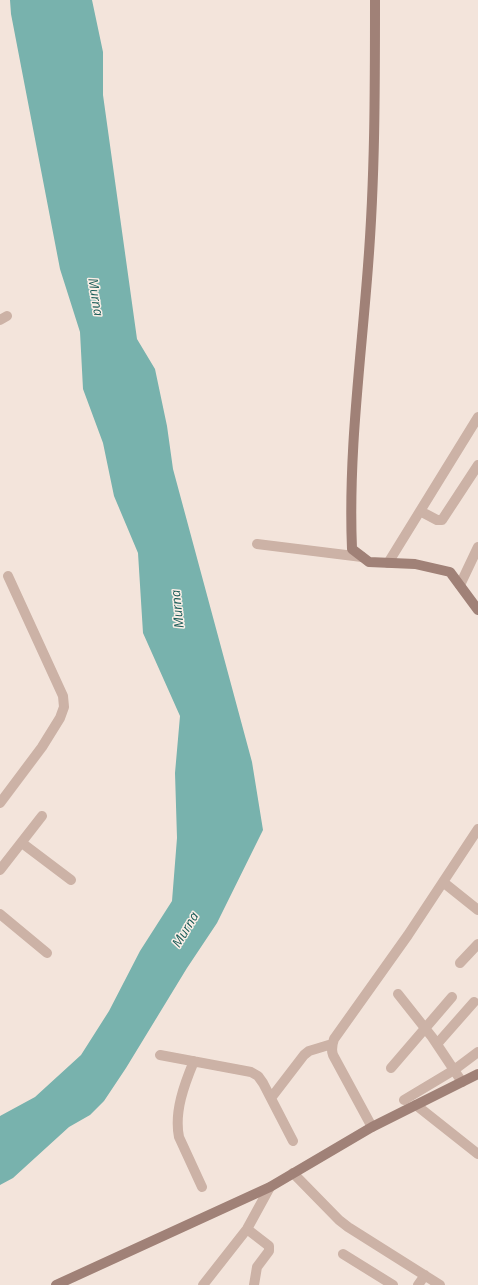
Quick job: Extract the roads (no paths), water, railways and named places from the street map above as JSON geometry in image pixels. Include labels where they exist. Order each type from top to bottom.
[{"type":"street","points":[[375,0],[374,128],[368,265],[358,372],[353,449],[350,509],[352,549],[368,562],[415,564],[450,572],[478,610]]},
{"type":"street","points":[[388,563],[478,417]]},
{"type":"street","points":[[420,511],[437,520],[442,520],[478,465]]},
{"type":"street","points":[[257,544],[362,556]]},
{"type":"street","points":[[460,585],[478,547]]},
{"type":"street","points":[[0,803],[42,747],[60,718],[64,707],[63,696],[8,576]]},
{"type":"street","points":[[0,870],[42,816]]},
{"type":"street","points":[[372,1127],[333,1055],[332,1044],[478,829]]},
{"type":"street","points":[[22,842],[71,880]]},
{"type":"street","points":[[443,882],[478,910]]},
{"type":"street","points":[[0,914],[47,953]]},
{"type":"street","points":[[460,963],[478,944]]},
{"type":"street","points":[[398,994],[437,1044],[462,1082]]},
{"type":"street","points":[[391,1068],[452,997]]},
{"type":"street","points":[[437,1044],[474,1002]]},
{"type":"street","points":[[271,1098],[304,1055],[309,1051],[332,1044]]},
{"type":"street","points":[[404,1100],[454,1070],[478,1052]]},
{"type":"street","points":[[160,1055],[251,1072],[258,1076],[293,1140]]},
{"type":"street","points":[[194,1061],[182,1091],[177,1129],[179,1138],[202,1187]]},
{"type":"street","points":[[56,1285],[270,1187],[372,1127],[478,1074]]},
{"type":"street","points":[[416,1105],[478,1154]]},
{"type":"street","points":[[293,1173],[344,1224],[440,1285]]},
{"type":"street","points":[[203,1285],[247,1229],[270,1187]]},
{"type":"street","points":[[247,1229],[269,1246],[270,1249],[258,1267],[254,1285]]},
{"type":"street","points":[[343,1254],[393,1285]]},
{"type":"street","points":[[418,1285],[425,1275]]},
{"type":"water","name":"Murna","points":[[10,0],[92,0],[103,52],[103,95],[137,339],[155,369],[167,426],[173,469],[252,762],[263,830],[217,923],[187,968],[104,1101],[90,1115],[69,1127],[13,1178],[0,1185],[0,1116],[35,1097],[81,1055],[109,1011],[140,951],[172,901],[177,838],[175,773],[180,716],[143,633],[138,553],[114,496],[103,443],[83,389],[80,332],[60,269],[11,14]]}]
